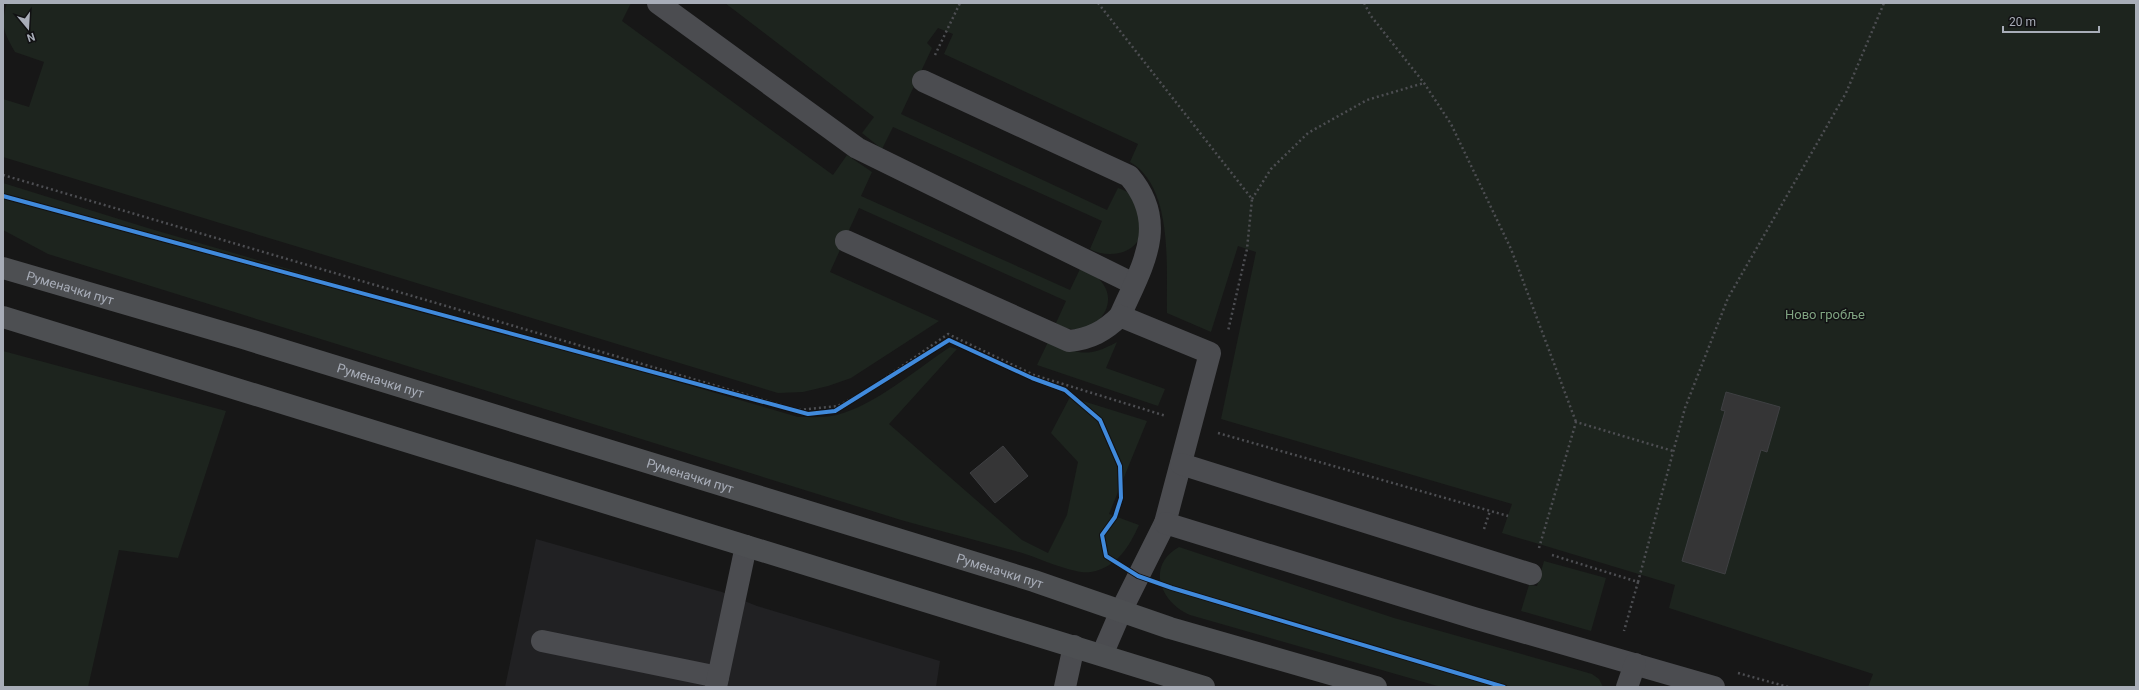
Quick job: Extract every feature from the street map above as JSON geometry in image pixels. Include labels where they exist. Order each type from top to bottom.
[{"type":"main road","name":"Руменачки пут","points":[[7,267],[1034,580],[1170,628],[1376,687]]},
{"type":"main road","points":[[3,317],[1204,687]]},
{"type":"lane","points":[[658,3],[856,148],[1134,284]]},
{"type":"lane","points":[[846,241],[1069,341],[1081,340],[1103,331],[1120,316],[1147,254],[1151,230],[1150,218],[1143,195],[1129,176],[923,81]]},
{"type":"lane","points":[[1102,655],[1121,611],[1165,523],[1210,353],[1120,316]]},
{"type":"lane","points":[[1181,464],[1531,574]]},
{"type":"lane","points":[[1165,523],[1481,620],[1714,687]]},
{"type":"lane","points":[[542,641],[717,682],[746,546]]},
{"type":"lane","points":[[1065,687],[1074,646]]},
{"type":"lane","points":[[1627,687],[1635,664]]},
{"type":"path","points":[[923,81],[960,3]]},
{"type":"path","points":[[1098,3],[1252,198]]},
{"type":"path","points":[[1364,3],[1370,16],[1424,83],[1451,124],[1511,249],[1576,422],[1538,551]]},
{"type":"path","points":[[1624,632],[1685,408],[1728,298],[1846,93],[1884,3]]},
{"type":"path","points":[[1226,339],[1247,249],[1252,198],[1271,169],[1308,133],[1367,100],[1424,83]]},
{"type":"path","points":[[3,175],[798,410],[838,406],[868,390],[948,334],[1034,375],[1191,424],[1508,516]]},
{"type":"path","points":[[950,340],[1032,378],[1065,390]]},
{"type":"path","points":[[608,360],[808,414],[835,411],[943,344]]},
{"type":"path","points":[[1576,422],[1674,451]]},
{"type":"path","points":[[1483,534],[1490,511]]},
{"type":"path","points":[[1545,553],[1638,582]]},
{"type":"path","points":[[1735,672],[1788,687]]},
{"type":"shaded area","points":[[536,539],[722,592],[757,606],[940,661],[936,687],[505,687]]},
{"type":"green space","points":[[7,3],[631,3],[622,21],[833,175],[847,155],[872,172],[861,196],[1070,290],[1080,269],[1095,276],[1099,279],[1106,290],[1108,300],[1105,311],[1099,319],[1090,326],[1080,329],[1068,329],[1056,323],[1066,301],[859,208],[830,272],[939,321],[851,378],[828,386],[803,392],[778,393],[3,157],[3,99],[29,107],[44,62],[15,52],[4,29],[4,17]]},
{"type":"green space","name":"Ново гробље","points":[[725,3],[2136,3],[2136,687],[1868,687],[1873,674],[1669,608],[1675,585],[1502,533],[1512,504],[1221,419],[1256,252],[1238,246],[1211,332],[1167,313],[1165,230],[1161,209],[1154,190],[1144,174],[1130,162],[1138,144],[944,54],[953,34],[938,28],[927,43],[932,48],[901,114],[1107,210],[1118,188],[1129,193],[1135,200],[1138,209],[1140,236],[1131,248],[1125,251],[1111,254],[1096,252],[1090,249],[1102,221],[893,127],[882,149],[862,133],[874,117]]},
{"type":"green space","points":[[3,183],[151,229],[798,417],[828,417],[851,410],[881,395],[950,347],[957,349],[889,424],[1022,540],[1048,553],[1067,515],[1078,462],[1051,433],[1070,397],[1147,421],[1109,514],[1139,525],[1131,541],[1115,561],[1100,569],[1091,572],[1084,572],[1075,571],[1019,552],[901,520],[48,254],[3,230]]},
{"type":"green space","points":[[1048,342],[1075,351],[1090,352],[1098,351],[1117,342],[1106,368],[1165,389],[1158,406],[1037,365]]},
{"type":"green space","points":[[3,351],[226,411],[178,558],[119,550],[88,687],[3,687]]},
{"type":"green space","points":[[1179,547],[1394,618],[1592,674],[1599,679],[1603,687],[1441,687],[1190,615],[1171,602],[1161,584],[1160,574],[1162,564],[1169,555]]},
{"type":"green space","points":[[1544,561],[1606,578],[1591,631],[1521,611],[1529,585],[1537,586]]},
{"type":"building","points":[[1726,392],[1780,407],[1767,452],[1761,450],[1725,574],[1682,561],[1725,411],[1721,410]]},
{"type":"building","points":[[1003,446],[1028,476],[995,503],[970,473]]},
{"type":"cycle path","points":[[3,196],[808,414],[835,411],[949,340],[1032,378],[1065,390],[1100,420],[1120,466],[1121,498],[1115,517],[1102,535],[1106,556],[1138,576],[1172,588],[1504,687]]}]
